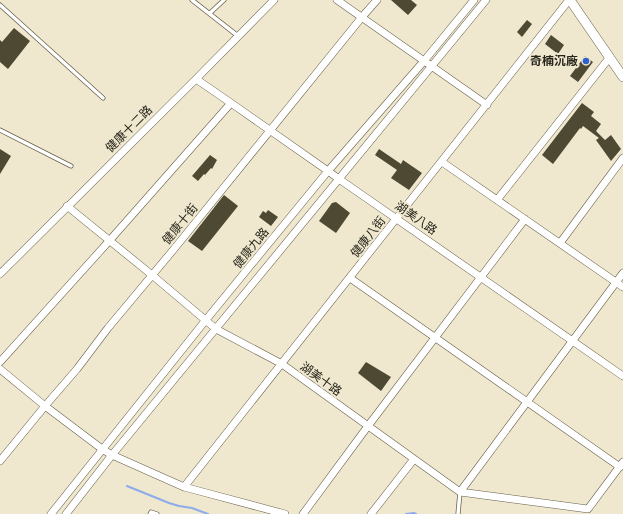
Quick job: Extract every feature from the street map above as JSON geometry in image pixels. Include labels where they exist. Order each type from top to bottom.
[{"type":"street","name":"健康十二路","points":[[0,274],[274,0]]},
{"type":"street","points":[[337,0],[487,104]]},
{"type":"street","name":"健康十街","points":[[0,462],[44,406],[77,370],[108,328],[377,0]]},
{"type":"street","name":"健康九路","points":[[51,514],[205,320],[328,171],[474,0]]},
{"type":"street","points":[[66,514],[112,455],[486,0]]},
{"type":"street","points":[[570,0],[623,77]]},
{"type":"street","name":"健康八街","points":[[184,487],[570,0]]},
{"type":"street","points":[[497,200],[610,57]]},
{"type":"street","name":"湖美八路","points":[[196,79],[623,376]]},
{"type":"street","points":[[0,362],[231,103]]},
{"type":"street","points":[[560,243],[623,158]]},
{"type":"street","points":[[442,162],[623,287]]},
{"type":"street","name":"湖美十路","points":[[67,206],[216,329],[282,364],[460,492],[588,509],[621,464]]},
{"type":"street","points":[[303,514],[525,219]]},
{"type":"street","points":[[460,492],[623,273]]},
{"type":"street","points":[[350,278],[527,402],[621,464]]},
{"type":"street","points":[[0,370],[44,406],[112,455],[184,487],[285,514]]},
{"type":"street","points":[[371,514],[414,459]]},
{"type":"lane","points":[[192,0],[238,36]]},
{"type":"lane","points":[[210,13],[224,0]]},
{"type":"lane","points":[[0,5],[103,98]]},
{"type":"lane","points":[[0,130],[71,166]]},
{"type":"lane","points":[[458,514],[460,492]]},
{"type":"lane","points":[[150,514],[151,512],[158,514]]},
{"type":"building","points":[[391,0],[411,0],[417,5],[408,15]]},
{"type":"building","points":[[527,20],[532,24],[522,37],[517,32]]},
{"type":"building","points":[[14,28],[30,41],[8,69],[0,62],[0,40],[2,42]]},
{"type":"building","points":[[551,35],[564,45],[558,54],[545,44]]},
{"type":"building","points":[[585,56],[593,62],[578,82],[570,76]]},
{"type":"building","points":[[582,103],[594,112],[591,116],[601,124],[596,131],[605,140],[611,135],[621,149],[611,161],[596,140],[599,138],[583,126],[553,164],[542,155]]},
{"type":"building","points":[[0,149],[11,156],[0,174]]},
{"type":"building","points":[[379,149],[401,164],[403,160],[422,173],[409,190],[391,178],[397,170],[375,155]]},
{"type":"building","points":[[210,155],[217,160],[212,169],[211,168],[205,175],[204,174],[198,181],[192,176]]},
{"type":"building","points":[[224,195],[238,206],[202,251],[188,241]]},
{"type":"building","points":[[336,202],[350,213],[336,233],[319,221],[332,203]]},
{"type":"building","points":[[268,210],[278,217],[271,226],[259,217],[263,211],[266,213]]},
{"type":"building","points":[[366,362],[391,377],[381,391],[358,373]]},
{"type":"waterway","points":[[127,486],[169,503],[192,508],[208,514]]},
{"type":"waterway","points":[[406,514],[416,514]]},
{"type":"place","name":"奇楠沉廠","points":[[586,61]]}]
